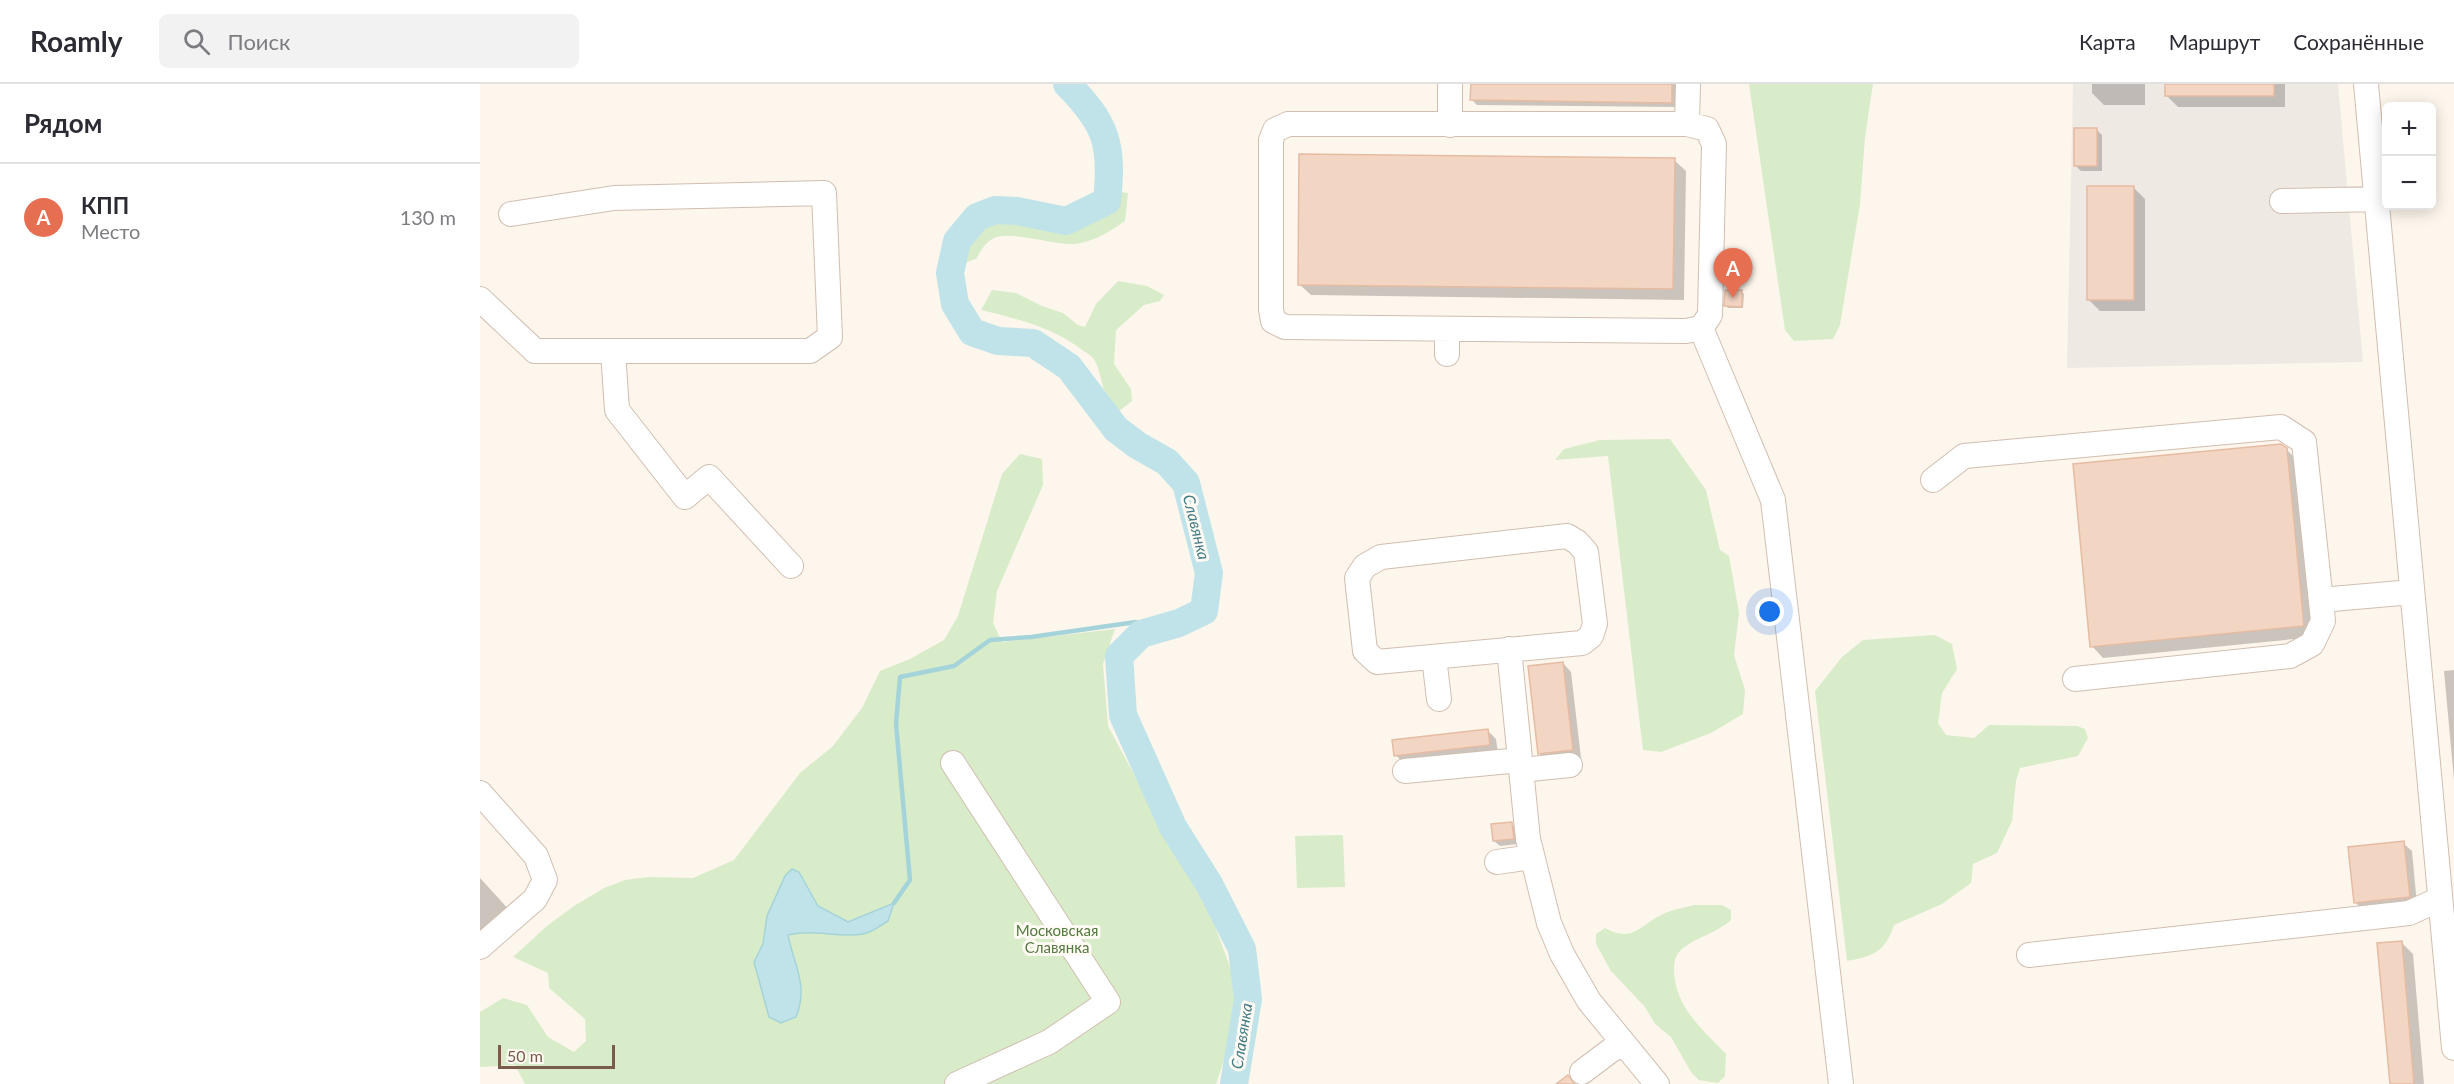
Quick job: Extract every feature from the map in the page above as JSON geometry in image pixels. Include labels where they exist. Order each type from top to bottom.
[{"type":"street","points":[[1450,84],[1450,124]]},
{"type":"street","points":[[1687,124],[1688,84]]},
{"type":"street","points":[[2366,84],[2454,1048]]},
{"type":"street","points":[[1288,123],[1687,124],[1707,129],[1714,144],[1710,315],[1701,328],[1686,331],[1285,327],[1273,321],[1270,309],[1271,141],[1275,129],[1288,123]]},
{"type":"street","points":[[480,299],[535,351],[810,351],[830,337],[824,194],[614,198],[511,214]]},
{"type":"street","points":[[2282,201],[2377,199]]},
{"type":"street","points":[[1701,328],[1773,500],[1841,1084]]},
{"type":"street","points":[[1447,329],[1447,354]]},
{"type":"street","points":[[613,351],[617,410],[685,497],[709,477],[791,566]]},
{"type":"street","points":[[1933,480],[1964,456],[2281,426],[2304,442],[2323,621],[2313,644],[2290,656],[2075,679]]},
{"type":"street","points":[[1567,536],[1577,542],[1586,552],[1595,624],[1591,636],[1582,643],[1434,657],[1377,662],[1365,651],[1357,578],[1365,566],[1381,557],[1567,536]]},
{"type":"street","points":[[2321,600],[2412,592]]},
{"type":"street","points":[[1509,649],[1532,857],[1549,923],[1562,954],[1589,1001],[1657,1084]]},
{"type":"street","points":[[1434,657],[1439,699]]},
{"type":"street","points":[[953,763],[1108,1002],[1049,1042],[957,1084]]},
{"type":"street","points":[[1405,771],[1570,765]]},
{"type":"street","points":[[480,793],[536,856],[545,880],[535,899],[480,947]]},
{"type":"street","points":[[1497,862],[1532,857]]},
{"type":"street","points":[[2029,955],[2409,913],[2440,899]]},
{"type":"street","points":[[1582,1072],[1622,1042]]},
{"type":"shaded area","points":[[2073,84],[2338,84],[2363,362],[2067,368]]},
{"type":"green space","points":[[1749,84],[1873,84],[1865,137],[1860,204],[1840,325],[1833,339],[1794,341],[1785,330]]},
{"type":"green space","points":[[1113,191],[1128,193],[1125,221],[1101,236],[1074,244],[1001,236],[988,242],[976,259],[964,263],[963,246],[981,224],[1012,217],[1048,227],[1082,224],[1109,208]]},
{"type":"green space","points":[[1118,281],[1147,286],[1164,295],[1160,301],[1144,305],[1116,330],[1114,364],[1131,389],[1132,401],[1119,411],[1108,399],[1095,361],[1089,355],[1049,331],[981,310],[992,290],[1016,293],[1063,313],[1078,325],[1085,327],[1096,304]]},
{"type":"green space","points":[[1670,439],[1706,490],[1720,550],[1729,556],[1739,613],[1734,655],[1745,690],[1743,714],[1711,733],[1661,752],[1643,750],[1608,456],[1555,460],[1564,449],[1600,440]]},
{"type":"green space","name":"Московская Славянка","points":[[1020,454],[1042,459],[1043,485],[997,591],[993,623],[1002,642],[1115,629],[1103,664],[1108,726],[1213,921],[1236,983],[1231,1039],[1216,1084],[525,1084],[515,1065],[480,1067],[480,1012],[503,998],[527,1005],[548,1037],[574,1052],[586,1041],[585,1019],[549,988],[548,973],[513,957],[548,925],[604,888],[625,880],[648,877],[693,878],[734,860],[800,773],[833,746],[862,708],[880,671],[910,659],[944,640],[958,616],[1002,474]],"holes":[[[799,872],[818,906],[848,922],[894,904],[831,934],[805,931],[788,935],[792,954],[769,1017],[754,962],[763,944],[785,876]]]},
{"type":"green space","points":[[1935,635],[1952,644],[1957,669],[1942,693],[1938,723],[1946,735],[1974,738],[1989,725],[2077,726],[2085,729],[2088,738],[2078,756],[2020,768],[2016,781],[2012,821],[1997,853],[1973,864],[1971,883],[1942,904],[1894,925],[1887,941],[1871,955],[1847,961],[1815,691],[1842,657],[1863,640]]},
{"type":"green space","points":[[1343,835],[1345,887],[1297,888],[1295,836]]},
{"type":"green space","points":[[1694,905],[1722,905],[1731,910],[1731,920],[1683,948],[1677,955],[1674,966],[1675,982],[1684,1006],[1699,1026],[1726,1054],[1725,1076],[1718,1083],[1699,1080],[1691,1072],[1671,1037],[1655,1024],[1645,1007],[1611,971],[1596,944],[1596,934],[1605,928],[1622,934],[1629,933],[1665,913]]},
{"type":"water","points":[[792,869],[799,872],[818,906],[848,922],[894,903],[888,921],[873,931],[854,935],[798,933],[788,935],[801,985],[801,995],[796,1017],[781,1023],[769,1017],[754,962],[763,944],[767,916],[785,876]]},
{"type":"building","points":[[1471,84],[1672,84],[1672,103],[1470,100]]},
{"type":"building","points":[[2165,84],[2274,84],[2274,96],[2165,96]]},
{"type":"building","points":[[2074,128],[2097,128],[2097,166],[2074,166]]},
{"type":"building","points":[[1299,154],[1675,158],[1673,289],[1298,285]]},
{"type":"building","points":[[2087,186],[2134,186],[2134,300],[2087,300]]},
{"type":"building","points":[[1725,290],[1742,290],[1742,307],[1724,306]]},
{"type":"building","points":[[2281,444],[2287,448],[2304,626],[2090,647],[2073,464]]},
{"type":"building","points":[[1563,662],[1573,750],[1538,754],[1528,666]]},
{"type":"building","points":[[1488,729],[1490,745],[1394,756],[1392,740]]},
{"type":"building","points":[[1512,822],[1514,839],[1493,841],[1491,824]]},
{"type":"building","points":[[2404,841],[2410,897],[2354,903],[2348,847]]},
{"type":"building","points":[[2402,941],[2414,1084],[2390,1084],[2377,943]]},
{"type":"building","points":[[1568,1075],[1575,1084],[1556,1084]]},
{"type":"waterway","name":"Славянка","points":[[1067,84],[1091,111],[1104,136],[1109,165],[1107,201],[1066,221],[1017,211],[995,210],[977,217],[957,241],[950,273],[955,304],[972,332],[998,341],[1033,343],[1069,367],[1116,429],[1137,445],[1167,462],[1186,483],[1209,573],[1204,611],[1179,623],[1141,634],[1119,656],[1123,715],[1173,827],[1209,884],[1242,949],[1248,999],[1234,1084]]},
{"type":"waterway","points":[[894,903],[910,880],[896,724],[900,677],[954,666],[990,640],[1031,637],[1136,622],[1152,631]]},
{"type":"place","name":"КПП","points":[[1733,298]]}]
